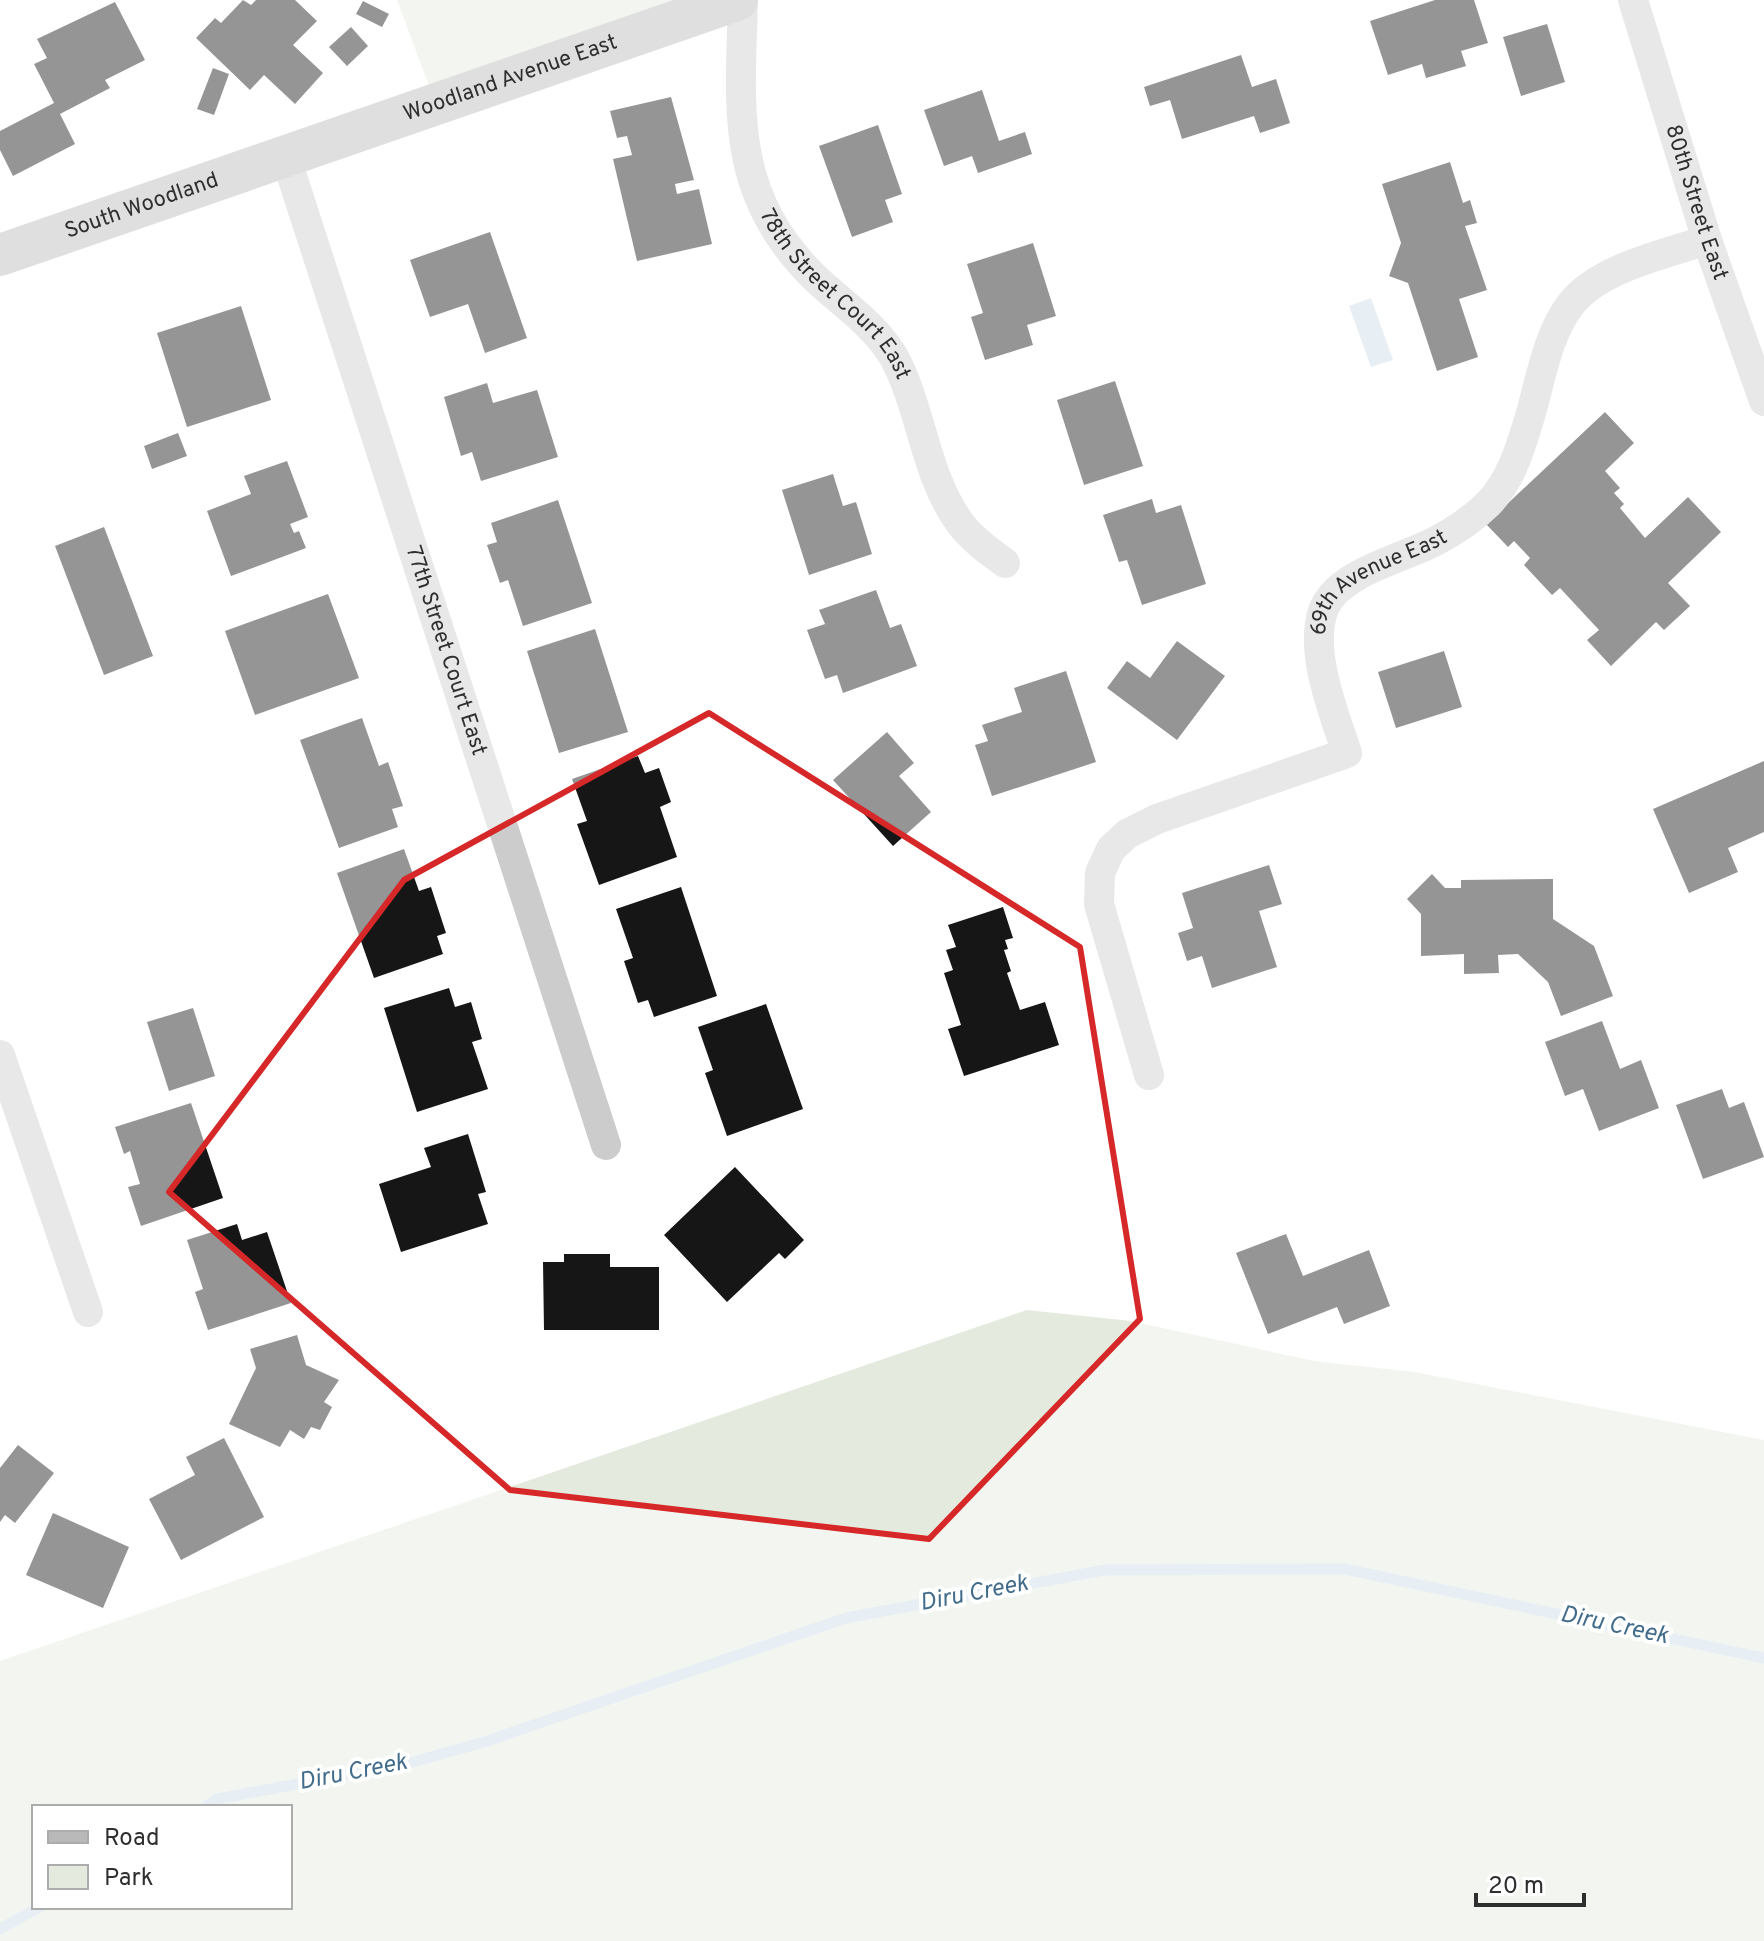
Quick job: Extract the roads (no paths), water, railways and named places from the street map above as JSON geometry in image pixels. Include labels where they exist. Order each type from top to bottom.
[{"type":"street","name":"Woodland Avenue East","points":[[286,158],[737,0]]},
{"type":"street","name":"78th Street Court East","points":[[743,0],[740,118],[750,175],[761,202],[790,250],[885,344],[903,377],[947,500],[969,533],[1005,563]]},
{"type":"street","name":"80th Street East","points":[[1633,0],[1707,240],[1764,401]]},
{"type":"street","name":"South Woodland","points":[[0,255],[286,158]]},
{"type":"street","name":"77th Street Court East","points":[[286,158],[606,1145]]},
{"type":"street","name":"69th Avenue East","points":[[1149,1075],[1099,904],[1100,873],[1111,849],[1127,834],[1157,819],[1347,753],[1322,676],[1320,630],[1327,602],[1362,574],[1455,530],[1497,494],[1520,452],[1554,338],[1564,315],[1578,296],[1596,282],[1621,270],[1707,240]]},
{"type":"street","points":[[0,1055],[88,1312]]},
{"type":"water","points":[[1371,298],[1393,360],[1371,367],[1349,306]]},
{"type":"waterway","name":"Diru Creek","points":[[208,1805],[217,1799],[409,1763],[484,1742],[846,1618],[1105,1570],[1345,1569],[1764,1658]]},
{"type":"waterway","name":"Diru Creek","points":[[0,1929],[36,1909]]}]
